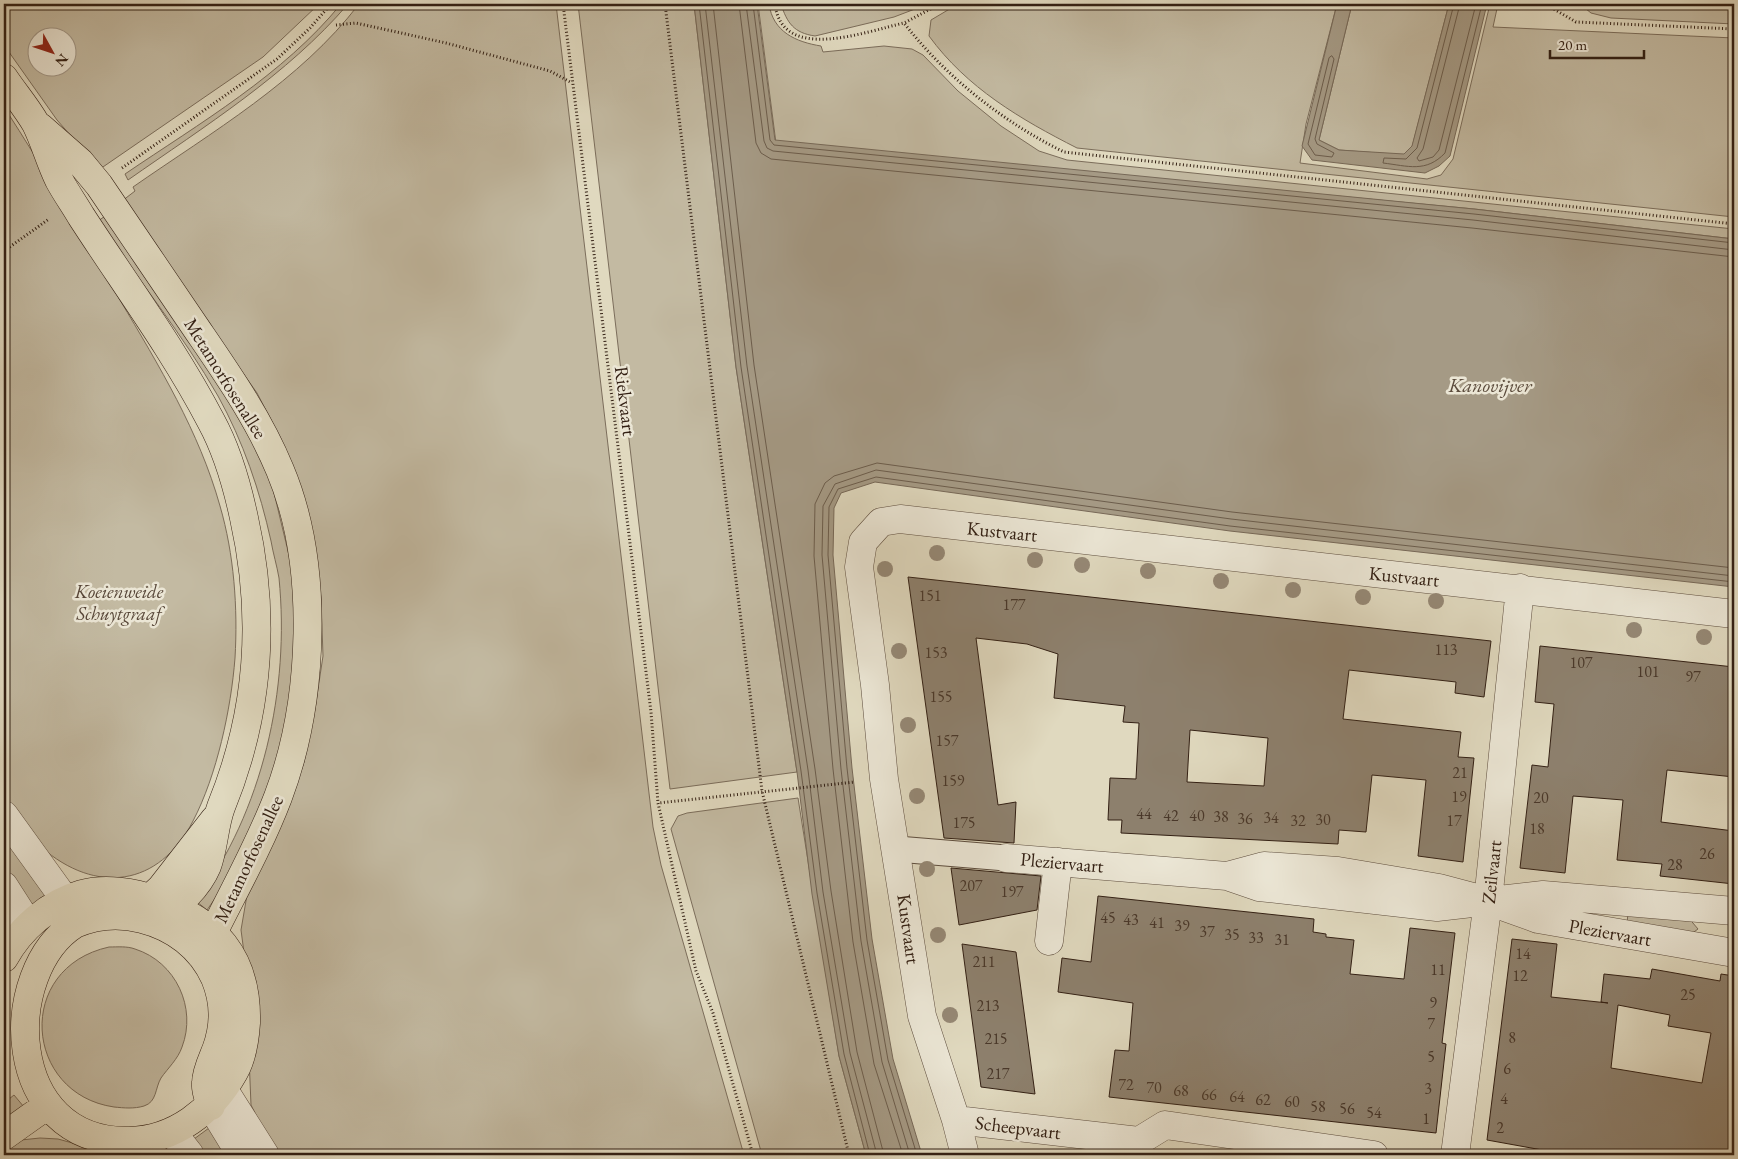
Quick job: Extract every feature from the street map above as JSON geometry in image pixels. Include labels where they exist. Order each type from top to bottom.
[{"type":"main road","name":"Metamorfosenallee","points":[[4,78],[35,123],[59,180],[156,327],[212,422],[228,458],[238,490],[256,582],[258,631],[255,678],[248,725],[236,770],[217,817],[207,866],[196,883],[175,907]]},
{"type":"main road","name":"Metamorfosenallee","points":[[35,123],[80,162],[99,185],[245,400],[280,471],[294,510],[300,537],[308,632],[304,685],[296,740],[279,796],[260,841],[214,931]]},
{"type":"main road","name":"Metamorfosenallee","points":[[151,910],[161,888],[217,817]]},
{"type":"main road","points":[[16,941],[66,900],[84,894],[106,892],[132,894],[167,927],[194,947],[215,978],[224,1016],[221,1036],[206,1082],[217,1098]]},
{"type":"main road","points":[[175,907],[214,931],[236,963],[242,983],[246,1009],[243,1047],[237,1068],[217,1098],[194,1120],[172,1132],[133,1141],[94,1137],[70,1128],[42,1108],[14,1069],[9,1009],[20,973],[16,941],[46,940],[86,919],[108,915],[130,916],[151,910],[175,907]]},
{"type":"main road","points":[[4,1136],[42,1108]]},
{"type":"street","name":"Kustvaart","points":[[965,1155],[956,1120],[922,1016],[897,849],[884,779],[875,684],[859,567],[863,542],[881,522],[910,520],[1520,588],[1734,614]]},
{"type":"street","name":"Zeilvaart","points":[[1455,1155],[1488,901],[1520,588]]},
{"type":"street","points":[[4,815],[66,900]]},
{"type":"street","name":"Pleziervaart","points":[[897,849],[1227,876],[1259,887],[1437,907],[1543,895],[1734,912]]},
{"type":"street","points":[[1049,941],[1058,862]]},
{"type":"street","points":[[4,886],[16,941]]},
{"type":"street","name":"Pleziervaart","points":[[1488,901],[1538,919],[1734,953]]},
{"type":"street","points":[[217,1098],[241,1155]]},
{"type":"street","points":[[217,1098],[265,1155]]},
{"type":"street","name":"Scheepvaart","points":[[956,1120],[1146,1148],[1165,1125],[1374,1155]]},
{"type":"street","points":[[172,1132],[190,1155]]},
{"type":"path","points":[[99,185],[277,59],[310,28],[331,4]]},
{"type":"path","name":"Riekvaart","points":[[563,4],[651,712],[658,802],[696,971],[713,1013],[753,1155]]},
{"type":"path","points":[[665,4],[762,791],[850,1155]]},
{"type":"path","points":[[775,4],[776,11],[786,28],[797,37],[817,41],[904,23],[940,4]]},
{"type":"path","points":[[1545,4],[1576,22],[1734,29]]},
{"type":"path","points":[[336,25],[356,23],[446,44],[550,71],[573,83]]},
{"type":"path","points":[[904,23],[922,46],[947,71],[992,108],[1035,138],[1064,152],[1734,224]]},
{"type":"path","points":[[4,251],[73,203]]},
{"type":"path","points":[[658,802],[856,782]]},
{"type":"green space","points":[[4,4],[319,4],[263,57],[100,169],[57,120],[4,45]]},
{"type":"green space","points":[[341,4],[348,4],[324,30],[272,77],[128,180],[125,174],[211,117],[267,76],[318,30]]},
{"type":"green space","points":[[359,4],[556,4],[653,827],[661,865],[744,1155],[276,1155],[251,1105],[245,960],[241,930],[247,895],[288,809],[304,762],[323,656],[321,597],[312,539],[281,439],[257,393],[122,201],[135,191],[133,187],[224,125],[282,81],[336,32]]},
{"type":"green space","points":[[578,4],[694,4],[736,367],[797,772],[670,789]]},
{"type":"green space","points":[[758,4],[769,4],[775,22],[787,34],[803,42],[821,46],[823,52],[884,46],[912,49],[923,55],[958,91],[1001,126],[1039,151],[1067,160],[1734,229],[1734,239],[1474,209],[776,143]]},
{"type":"green space","points":[[781,4],[928,4],[894,17],[815,36],[808,35],[792,26]]},
{"type":"green space","points":[[958,4],[1337,4],[1306,124],[1300,163],[1427,179],[1441,175],[1453,159],[1490,4],[1498,4],[1493,27],[1734,38],[1734,217],[1077,148],[1035,126],[996,101],[977,87],[944,55],[929,36],[931,20]]},
{"type":"green space","points":[[1352,4],[1449,4],[1412,147],[1404,155],[1339,150],[1319,140]]},
{"type":"green space","points":[[1580,4],[1734,4],[1734,24],[1611,18],[1591,13]]},
{"type":"green space","name":"Koeienweide Schuytgraaf","points":[[4,107],[63,203],[177,400],[201,451],[211,478],[225,524],[232,562],[236,620],[235,658],[230,699],[216,763],[202,803],[179,843],[163,860],[144,871],[125,877],[104,877],[83,872],[62,862],[41,847],[4,805]]},
{"type":"green space","points":[[108,214],[186,325],[269,472],[293,572],[298,636],[287,726],[264,804],[223,887],[207,910],[196,901],[219,866],[239,828],[255,789],[267,747],[280,663],[281,620],[279,578],[262,504],[250,467],[227,413],[190,351],[98,221]]},
{"type":"green space","points":[[798,798],[839,1056],[866,1155],[762,1155],[671,829],[678,816],[687,813]]},
{"type":"green space","points":[[4,836],[46,895],[32,906],[4,867]]},
{"type":"green space","points":[[1628,912],[1687,916],[1698,929],[1687,937],[1627,924]]},
{"type":"green space","points":[[109,947],[135,949],[149,955],[162,964],[180,988],[185,1002],[186,1032],[182,1047],[161,1078],[151,1101],[140,1107],[114,1107],[84,1097],[62,1079],[48,1056],[42,1030],[45,1003],[57,979],[78,959]]},
{"type":"green space","points":[[14,1095],[24,1107],[4,1122],[4,1103]]},
{"type":"green space","points":[[209,1128],[228,1155],[205,1155],[194,1139]]},
{"type":"green space","points":[[58,1139],[105,1152],[140,1155],[4,1155],[4,1147],[21,1140]]},
{"type":"water","name":"Kanovijver","points":[[694,4],[757,4],[775,140],[1474,209],[1734,239],[1734,587],[1230,531],[875,482],[841,493],[834,508],[833,555],[852,768],[872,939],[893,1059],[922,1155],[866,1155],[839,1056],[812,894],[797,772],[736,367]]},
{"type":"water","points":[[1337,4],[1352,4],[1319,140],[1339,150],[1404,154],[1412,146],[1449,4],[1487,4],[1450,156],[1439,166],[1425,173],[1312,160],[1302,146]]},
{"type":"building","points":[[908,577],[1491,641],[1484,697],[1455,693],[1456,682],[1349,670],[1343,719],[1461,732],[1458,757],[1474,758],[1463,862],[1418,856],[1426,780],[1372,775],[1366,832],[1339,830],[1338,844],[1121,833],[1122,820],[1108,820],[1110,778],[1136,779],[1139,723],[1123,722],[1125,706],[1054,698],[1058,654],[1027,644],[976,638],[998,805],[1016,802],[1014,843],[944,838]],"holes":[[[1190,730],[1268,738],[1264,786],[1187,782]]]},
{"type":"building","points":[[1540,646],[1734,667],[1734,777],[1667,770],[1661,822],[1734,831],[1734,884],[1660,876],[1662,864],[1617,860],[1623,800],[1573,796],[1565,873],[1520,868],[1532,765],[1548,767],[1554,704],[1535,702]]},
{"type":"building","points":[[951,868],[1041,876],[1037,910],[959,925]]},
{"type":"building","points":[[1098,896],[1314,919],[1313,932],[1326,934],[1326,937],[1354,940],[1350,974],[1404,979],[1410,928],[1455,933],[1442,1043],[1446,1044],[1436,1133],[1109,1097],[1115,1050],[1129,1051],[1133,1003],[1058,992],[1062,958],[1091,962]]},
{"type":"building","points":[[1512,939],[1557,944],[1551,997],[1608,1003],[1601,1002],[1604,974],[1650,979],[1652,969],[1720,981],[1721,974],[1734,976],[1734,1155],[1570,1155],[1487,1140]],"holes":[[[1618,1005],[1670,1015],[1668,1026],[1711,1033],[1702,1083],[1611,1068]]]},
{"type":"building","points":[[962,944],[1016,952],[1035,1094],[981,1087]]}]
